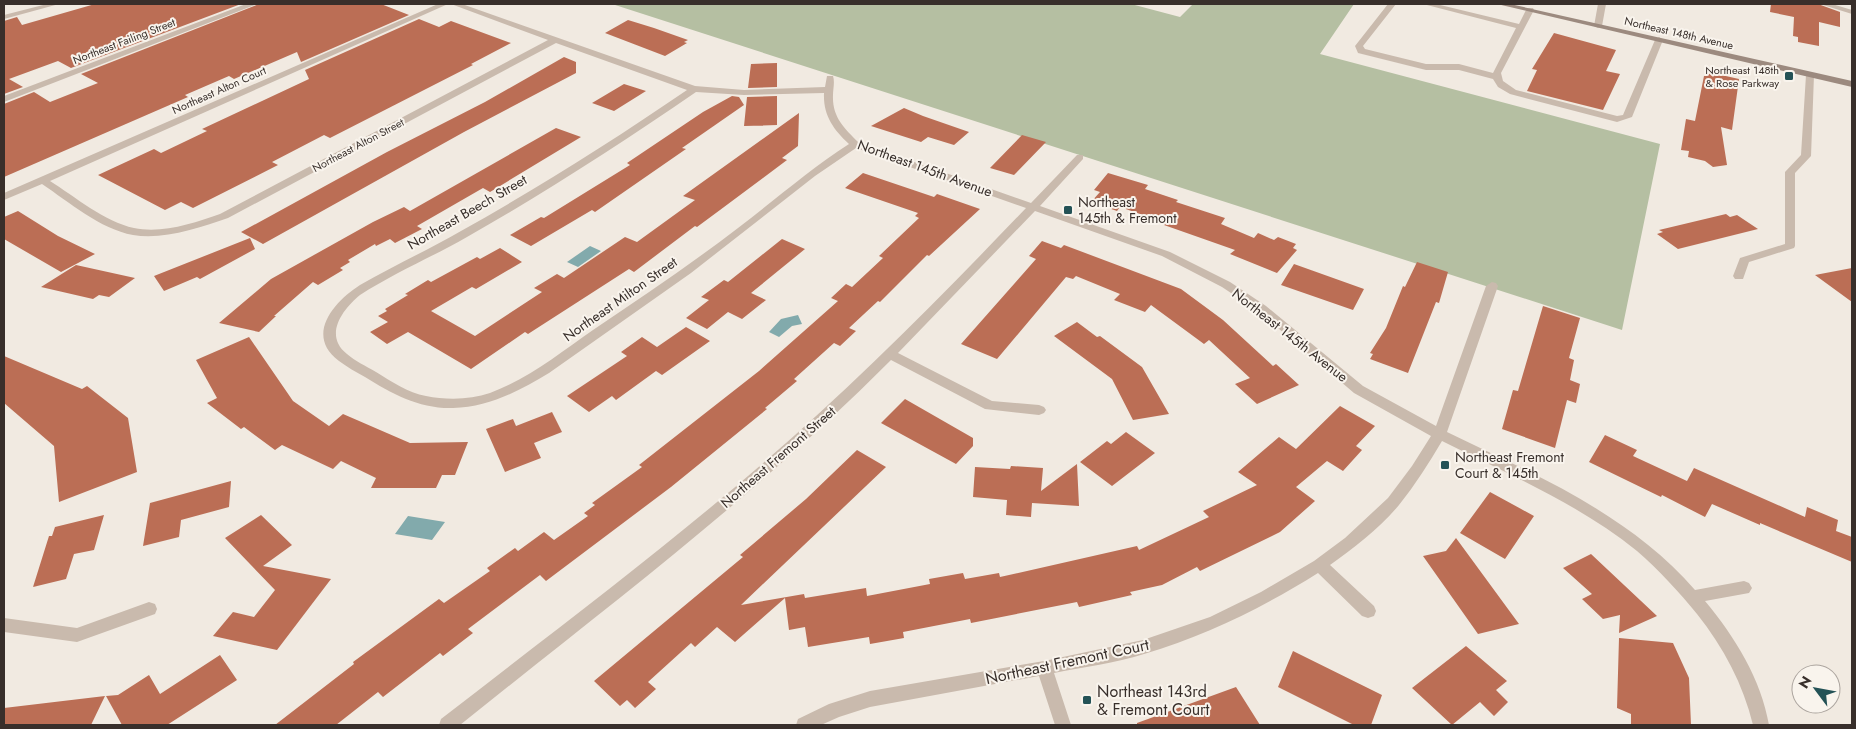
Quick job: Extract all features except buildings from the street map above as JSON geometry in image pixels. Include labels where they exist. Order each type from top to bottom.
[{"type":"main road","name":"Northeast 148th Avenue","points":[[1501,4],[1852,84]]},
{"type":"street","points":[[4,17],[55,4]]},
{"type":"street","name":"Northeast Failing Street","points":[[4,100],[253,4]]},
{"type":"street","name":"Northeast Alton Court","points":[[4,198],[444,4]]},
{"type":"street","points":[[455,4],[694,89],[724,93],[828,90]]},
{"type":"street","points":[[1392,4],[1359,46],[1361,51],[1426,67],[1459,67],[1496,76]]},
{"type":"street","points":[[1427,4],[1521,28]]},
{"type":"street","points":[[1598,26],[1602,4]]},
{"type":"street","points":[[1824,4],[1852,12]]},
{"type":"street","points":[[1530,10],[1496,76],[1499,85],[1513,92],[1609,118],[1627,117],[1659,40]]},
{"type":"street","name":"Northeast Alton Street","points":[[42,180],[123,229],[142,232],[193,227],[224,216],[483,80],[556,39]]},
{"type":"street","points":[[1739,276],[1744,260],[1790,246],[1790,172],[1806,156],[1810,75]]},
{"type":"street","name":"Northeast 145th Avenue","points":[[830,78],[827,104],[830,114],[835,124],[855,144],[1166,254],[1209,275],[1246,297],[1289,331],[1320,360],[1377,401],[1550,488],[1598,516],[1642,547],[1693,597],[1723,637],[1740,665],[1758,706],[1760,725]]},
{"type":"street","name":"Northeast Beech Street","points":[[379,379],[335,352],[330,342],[331,320],[349,299],[366,286],[481,224],[650,120],[694,89]]},
{"type":"street","name":"Northeast Milton Street","points":[[379,379],[409,396],[425,401],[445,403],[472,401],[493,396],[518,386],[607,327],[684,272],[829,160],[855,144]]},
{"type":"street","name":"Northeast Fremont Street","points":[[447,725],[682,541],[812,429],[891,355],[1080,157]]},
{"type":"street","points":[[162,243],[165,231]]},
{"type":"street","name":"Northeast Fremont Court","points":[[804,725],[835,710],[870,699],[1044,668],[1143,647],[1214,622],[1266,597],[1319,565],[1350,542],[1393,502],[1440,433],[1492,286]]},
{"type":"street","points":[[891,355],[990,406],[1039,410]]},
{"type":"street","points":[[1319,565],[1368,611]]},
{"type":"street","points":[[1693,597],[1744,588]]},
{"type":"street","points":[[4,626],[77,635],[149,609]]},
{"type":"street","points":[[1044,668],[1063,725]]},
{"type":"green space","points":[[612,4],[1131,4],[1180,17],[1193,4],[1354,4],[1320,54],[1660,144],[1622,330]]},
{"type":"water","points":[[590,246],[601,251],[578,267],[567,262]]},
{"type":"water","points":[[798,315],[802,324],[792,326],[779,337],[769,332],[781,319]]},
{"type":"water","points":[[408,516],[445,522],[432,540],[395,534]]},
{"type":"place","name":"Northeast 148th & Rose Parkway","points":[[1789,76]]},
{"type":"place","name":"Northeast 145th & Fremont","points":[[1068,210]]},
{"type":"place","name":"Northeast Fremont Court & 145th","points":[[1445,465]]},
{"type":"place","name":"Northeast 143rd & Fremont Court","points":[[1087,700]]}]
